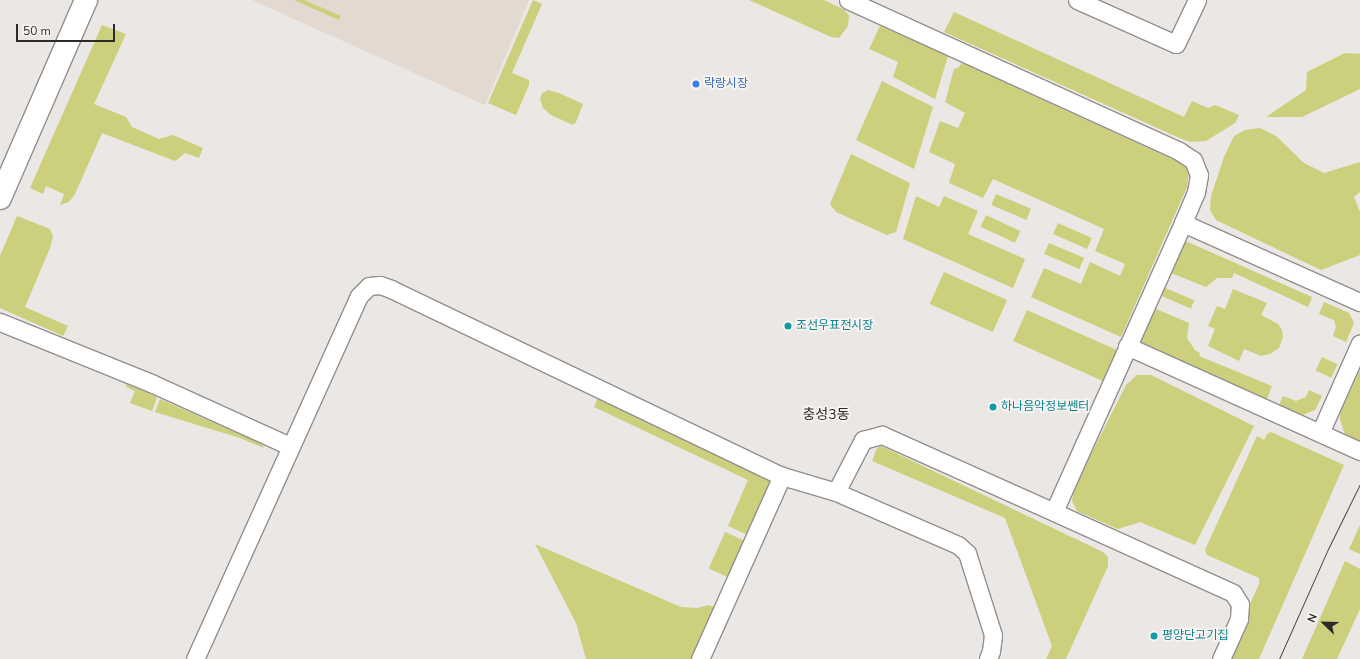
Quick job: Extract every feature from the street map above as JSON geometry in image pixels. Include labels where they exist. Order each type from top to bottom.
[{"type":"main road","points":[[0,198],[86,0]]},
{"type":"street","points":[[848,0],[1179,151],[1193,160],[1199,176],[1196,192],[1054,512]]},
{"type":"street","points":[[1078,0],[1176,44],[1197,0]]},
{"type":"street","points":[[1183,223],[1360,302]]},
{"type":"street","points":[[195,659],[359,296],[369,286],[380,285],[782,476],[836,492],[958,545],[967,553],[993,635],[991,651],[988,659]]},
{"type":"street","points":[[0,322],[151,383],[290,446]]},
{"type":"street","points":[[1320,433],[1360,342]]},
{"type":"street","points":[[1127,346],[1360,451]]},
{"type":"street","points":[[836,492],[863,440],[882,435],[1233,593],[1240,604],[1239,619],[1221,659]]},
{"type":"street","points":[[700,659],[782,476]]},
{"type":"shaded area","points":[[252,0],[529,0],[485,105]]},
{"type":"green space","points":[[294,0],[304,0],[341,16],[339,20]]},
{"type":"green space","points":[[533,0],[542,4],[512,73],[529,80],[529,85],[516,115],[488,103]]},
{"type":"green space","points":[[749,0],[824,0],[843,9],[849,15],[848,26],[839,38],[831,37]]},
{"type":"green space","points":[[954,12],[1184,117],[1192,101],[1208,108],[1215,105],[1239,115],[1235,123],[1206,141],[1190,142],[944,32]]},
{"type":"green space","points":[[102,25],[126,34],[94,104],[126,117],[132,127],[159,139],[173,135],[203,148],[199,158],[185,153],[175,161],[102,133],[75,194],[69,202],[60,205],[64,194],[46,186],[43,194],[30,188]]},
{"type":"green space","points":[[880,26],[948,56],[935,99],[893,77],[898,62],[869,49]]},
{"type":"green space","points":[[1345,53],[1360,54],[1360,89],[1302,117],[1266,117],[1306,90],[1307,72]]},
{"type":"green space","points":[[962,63],[1183,164],[1189,171],[1187,187],[1121,337],[1031,297],[1044,268],[1081,284],[1090,262],[1120,276],[1125,264],[1095,251],[1104,229],[993,179],[983,198],[949,183],[955,164],[929,152],[940,121],[958,128],[965,113],[945,102],[954,69],[958,68]]},
{"type":"green space","points":[[882,81],[933,107],[914,169],[856,140]]},
{"type":"green space","points":[[548,90],[559,93],[583,104],[576,122],[573,125],[551,115],[543,108],[540,99],[542,93]]},
{"type":"green space","points":[[1260,128],[1276,136],[1304,163],[1324,173],[1360,162],[1360,192],[1354,197],[1360,212],[1360,255],[1321,270],[1216,220],[1210,210],[1211,196],[1224,157],[1234,136],[1245,130]]},
{"type":"green space","points":[[851,154],[910,183],[896,232],[887,235],[836,212],[830,204]]},
{"type":"green space","points":[[996,194],[1031,209],[1026,220],[991,205]]},
{"type":"green space","points":[[916,196],[939,207],[944,196],[978,211],[968,234],[1025,259],[1013,288],[903,239]]},
{"type":"green space","points":[[986,215],[1020,231],[1015,243],[981,227]]},
{"type":"green space","points":[[17,216],[50,229],[53,236],[50,248],[25,307],[68,326],[63,336],[0,308],[0,256]]},
{"type":"green space","points":[[1058,223],[1092,238],[1087,249],[1053,234]]},
{"type":"green space","points":[[1181,239],[1312,297],[1308,307],[1234,273],[1232,278],[1217,278],[1206,287],[1166,271]]},
{"type":"green space","points":[[1049,243],[1084,258],[1079,269],[1044,254]]},
{"type":"green space","points":[[944,272],[1007,300],[993,332],[930,304]]},
{"type":"green space","points":[[1163,287],[1194,300],[1191,309],[1159,295]]},
{"type":"green space","points":[[1233,289],[1267,303],[1261,315],[1278,324],[1282,330],[1283,337],[1279,348],[1270,354],[1261,356],[1244,349],[1239,361],[1208,346],[1215,329],[1208,326],[1217,306],[1225,309]]},
{"type":"green space","points":[[1324,302],[1349,313],[1354,323],[1346,342],[1333,336],[1336,327],[1334,320],[1319,314]]},
{"type":"green space","points":[[1154,308],[1189,323],[1187,338],[1195,350],[1200,353],[1199,356],[1272,386],[1267,399],[1140,343]]},
{"type":"green space","points":[[1027,310],[1118,351],[1105,382],[1013,341]]},
{"type":"green space","points":[[1322,357],[1337,364],[1331,378],[1316,371]]},
{"type":"green space","points":[[1360,370],[1360,442],[1354,441],[1345,435],[1340,419],[1340,413]]},
{"type":"green space","points":[[1137,375],[1151,375],[1254,426],[1195,545],[1140,522],[1118,529],[1077,511],[1072,501],[1074,488],[1126,385]]},
{"type":"green space","points":[[127,383],[157,397],[152,411],[130,403],[135,391],[126,387]]},
{"type":"green space","points":[[1309,390],[1322,396],[1315,410],[1302,415],[1279,405],[1283,396],[1296,401],[1306,397]]},
{"type":"green space","points":[[598,397],[769,479],[770,483],[748,535],[728,526],[748,480],[594,407]]},
{"type":"green space","points":[[160,399],[262,444],[264,448],[240,438],[155,412]]},
{"type":"green space","points":[[1271,432],[1344,465],[1259,659],[1225,659],[1259,584],[1259,578],[1207,555],[1205,550],[1257,436],[1264,440],[1267,434]]},
{"type":"green space","points":[[881,446],[1103,552],[1108,557],[1108,566],[1066,659],[1046,659],[1052,646],[1005,518],[872,461],[877,448]]},
{"type":"green space","points":[[1360,525],[1360,554],[1349,549]]},
{"type":"green space","points":[[725,532],[745,541],[729,577],[709,569]]},
{"type":"green space","points":[[535,544],[681,607],[698,608],[708,605],[715,607],[692,659],[586,659],[576,623]]},
{"type":"green space","points":[[1345,561],[1360,569],[1360,609],[1337,659],[1302,659]]},
{"type":"tram line","points":[[1279,659],[1328,549],[1360,484]]},
{"type":"place","name":"락랑시장","points":[[696,84]]},
{"type":"place","name":"조선우표전시장","points":[[788,326]]},
{"type":"place","name":"하나음악정보쎈터","points":[[993,407]]},
{"type":"place","name":"평양단고기집","points":[[1154,636]]},
{"type":"district","name":"충성3동","points":[[826,415]]}]
